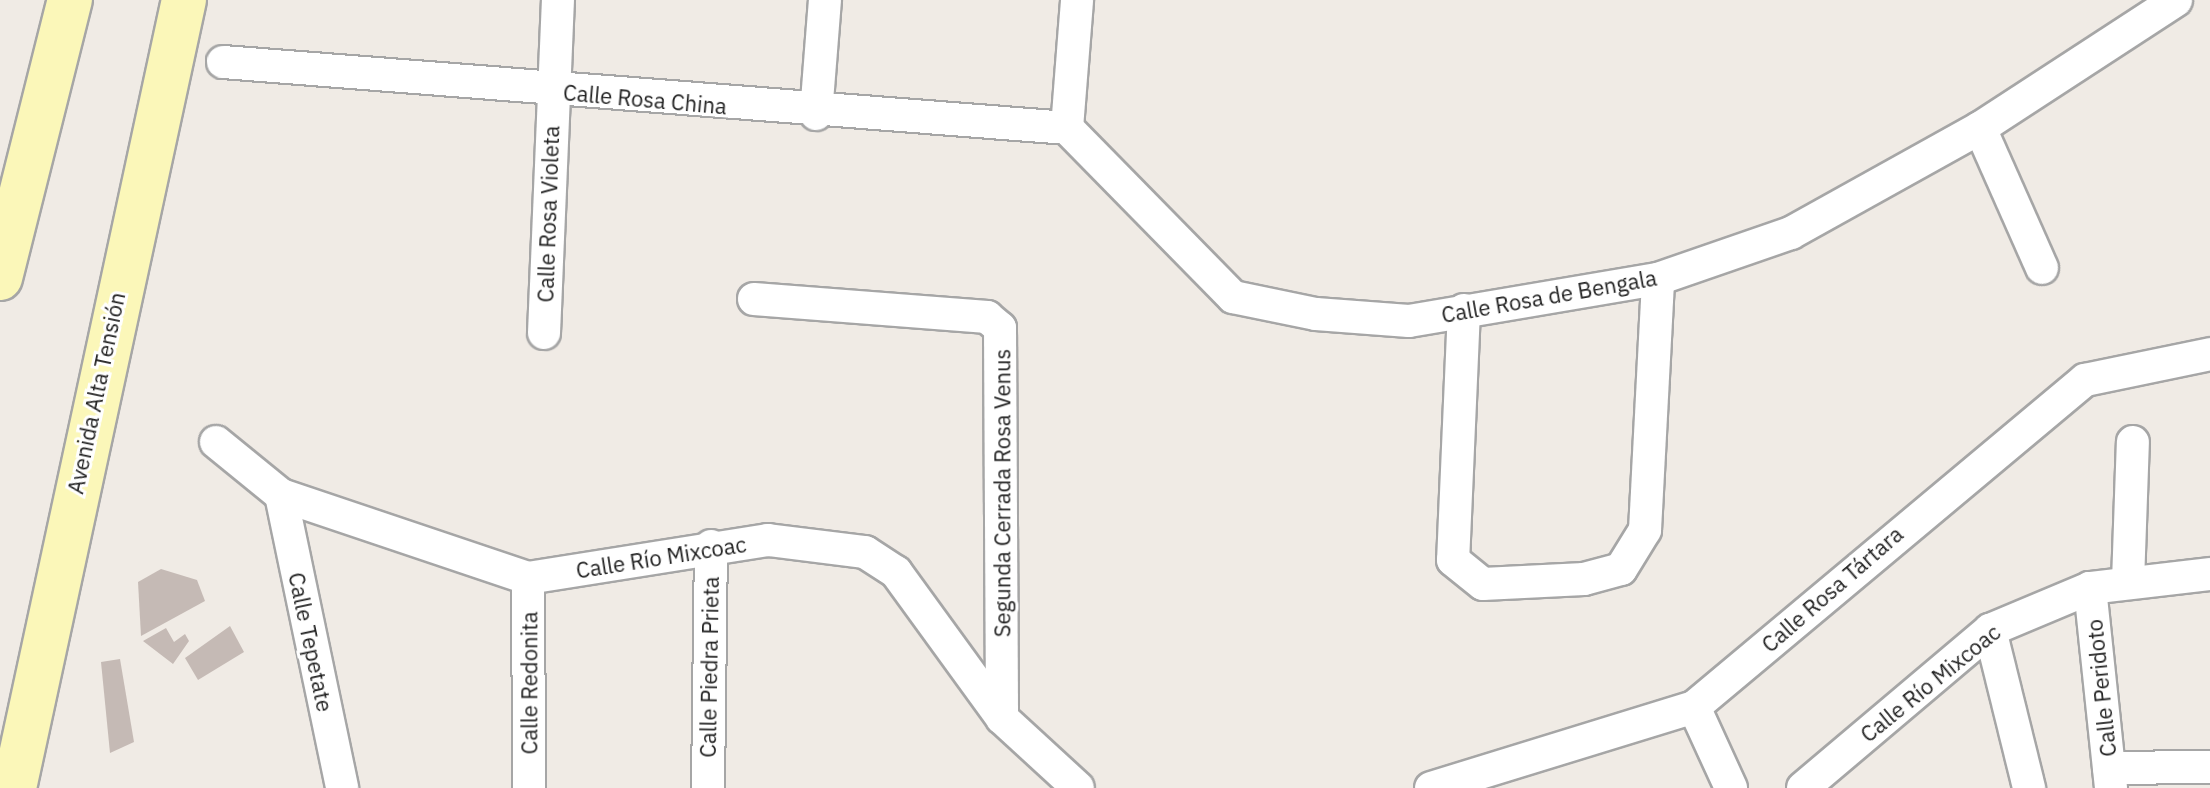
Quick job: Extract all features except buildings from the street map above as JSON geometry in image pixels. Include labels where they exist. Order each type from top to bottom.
[{"type":"main road","points":[[0,278],[70,0]]},
{"type":"main road","name":"Avenida Alta Tensión","points":[[14,788],[184,0]]},
{"type":"street","name":"Calle Rosa Violeta","points":[[544,333],[551,92],[558,0]]},
{"type":"street","points":[[816,114],[825,0]]},
{"type":"street","points":[[1067,128],[1077,0]]},
{"type":"street","name":"Calle Rosa de Bengala","points":[[1067,128],[1233,297],[1375,319],[1464,310],[1658,279],[1791,233],[1980,128],[2176,0]]},
{"type":"street","name":"Calle Rosa China","points":[[223,62],[816,114],[1067,128]]},
{"type":"street","points":[[1980,128],[2042,268]]},
{"type":"street","points":[[1464,310],[1450,544],[1458,570],[1502,587],[1607,575],[1631,561],[1645,530],[1658,279]]},
{"type":"street","name":"Segunda Cerrada Rosa Venus","points":[[754,299],[987,317],[1000,328],[1002,718]]},
{"type":"street","name":"Calle Rosa Tártara","points":[[1431,788],[1507,775],[1694,707],[2085,380],[2210,354]]},
{"type":"street","name":"Calle Río Mixcoac","points":[[216,442],[281,495],[528,578],[711,546],[768,540],[865,552],[896,572],[925,606],[1002,718],[1078,788]]},
{"type":"street","points":[[2128,582],[2133,442]]},
{"type":"street","name":"Calle Tepetate","points":[[281,495],[342,788]]},
{"type":"street","name":"Calle Piedra Prieta","points":[[708,788],[711,546]]},
{"type":"street","name":"Calle Río Mixcoac","points":[[1803,788],[1990,630],[2090,588],[2210,574]]},
{"type":"street","name":"Calle Redonita","points":[[528,578],[529,788]]},
{"type":"street","name":"Calle Peridoto","points":[[2090,588],[2110,778]]},
{"type":"street","points":[[1990,630],[2029,788]]},
{"type":"street","points":[[1694,707],[1731,788]]},
{"type":"street","points":[[2110,778],[2210,767]]}]
